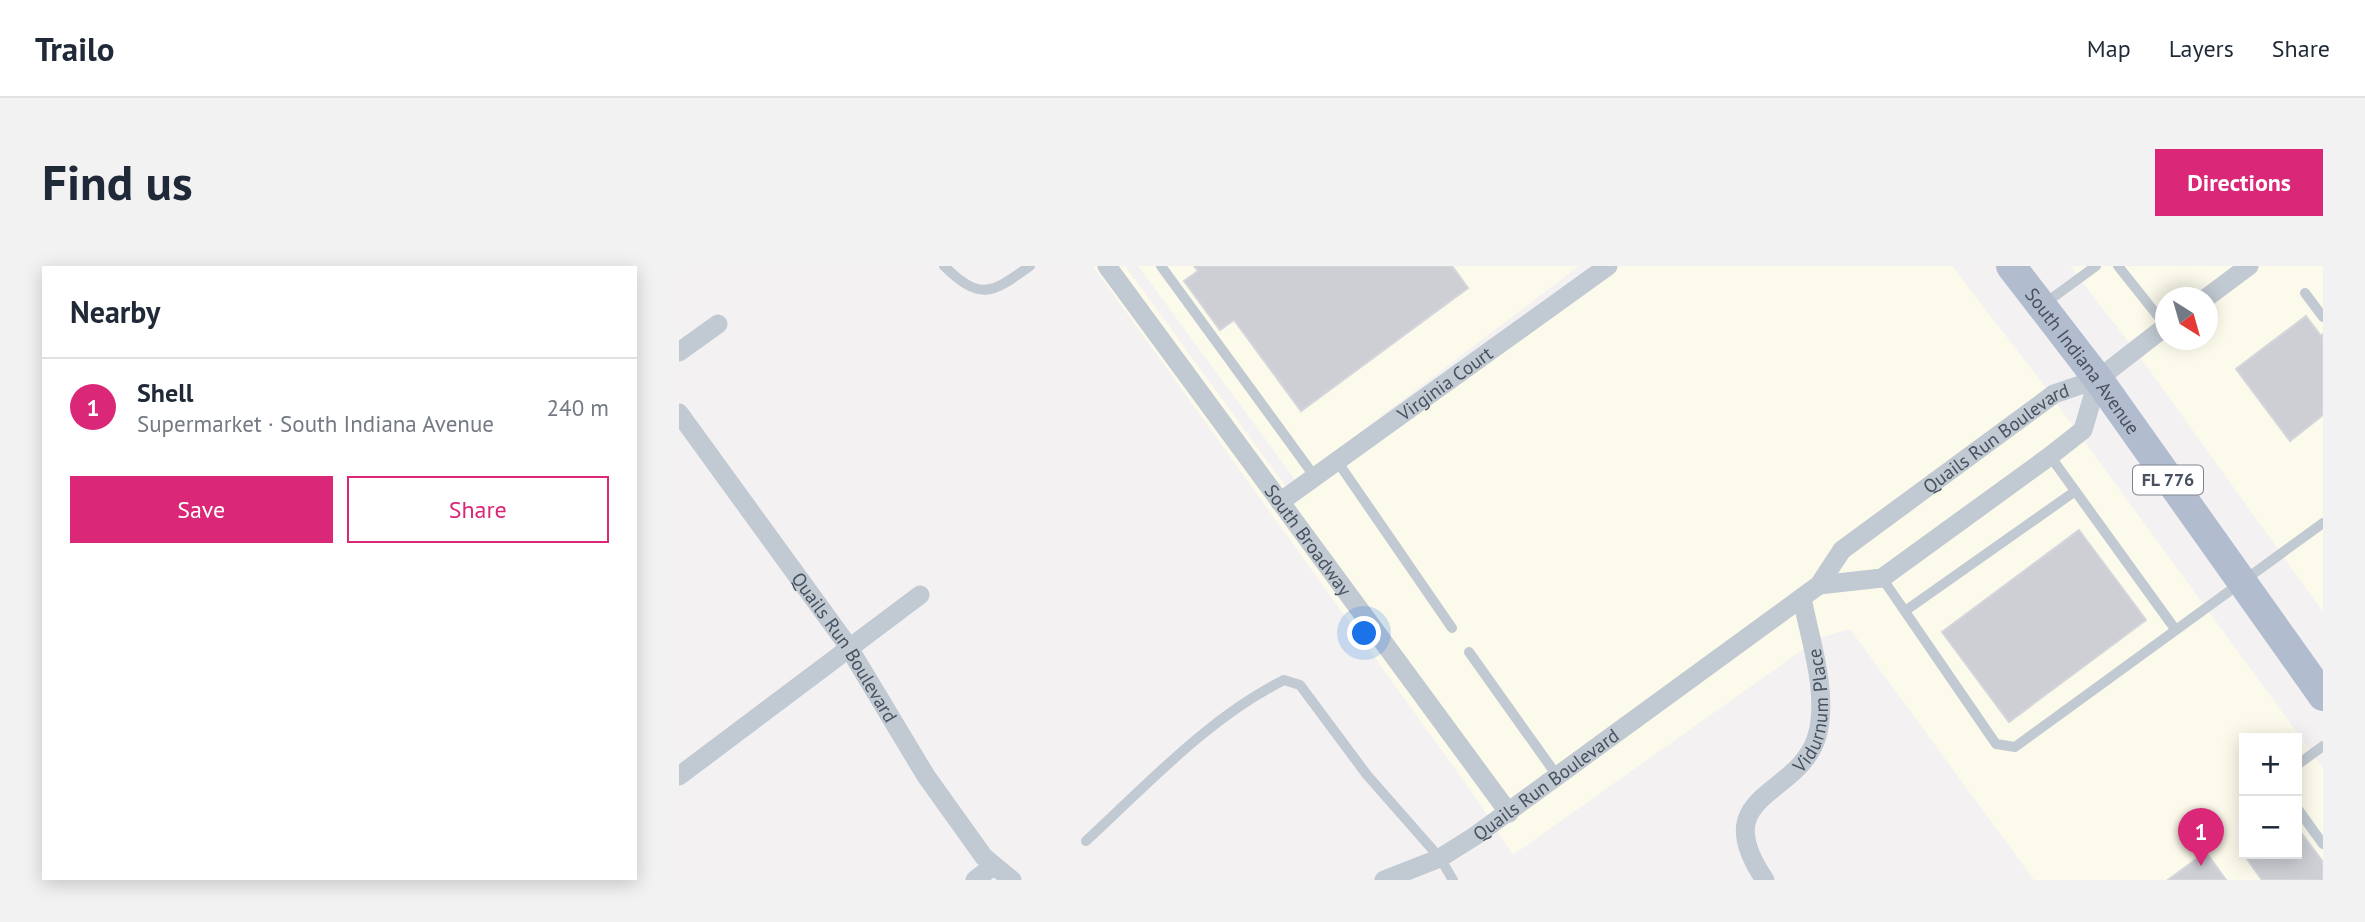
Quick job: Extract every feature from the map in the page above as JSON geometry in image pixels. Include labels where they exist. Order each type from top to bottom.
[{"type":"main road","name":"South Indiana Avenue","points":[[2011,266],[2098,379],[2239,582],[2323,696]]},
{"type":"street","name":"South Broadway","points":[[1107,266],[1509,813]]},
{"type":"street","name":"Virginia Court","points":[[1280,502],[1608,266]]},
{"type":"street","points":[[2218,289],[2249,266]]},
{"type":"street","points":[[679,352],[718,324]]},
{"type":"street","points":[[2098,379],[2155,334]]},
{"type":"street","name":"Quails Run Boulevard","points":[[1819,585],[1882,578],[2050,456],[2083,430],[2098,379]]},
{"type":"street","name":"Quails Run Boulevard","points":[[1384,880],[1440,858],[1509,813],[1819,585],[1842,550],[2054,394],[2098,379]]},
{"type":"street","name":"Quails Run Boulevard","points":[[679,413],[849,649],[926,776],[984,857],[1011,880]]},
{"type":"street","points":[[679,776],[920,595]]},
{"type":"street","name":"Vidurnum Place","points":[[1765,880],[1750,855],[1747,829],[1749,812],[1763,794],[1802,763],[1818,732],[1818,686],[1802,598]]},
{"type":"street","points":[[975,880],[993,866]]},
{"type":"lane","points":[[944,266],[960,281],[976,289],[996,290],[1030,266]]},
{"type":"lane","points":[[1161,266],[1315,477]]},
{"type":"lane","points":[[2041,306],[2096,266]]},
{"type":"lane","points":[[2118,266],[2155,313]]},
{"type":"lane","points":[[2305,293],[2323,317]]},
{"type":"lane","points":[[2050,456],[2175,629]]},
{"type":"lane","points":[[1337,460],[1452,628]]},
{"type":"lane","points":[[1905,611],[2074,492]]},
{"type":"lane","points":[[1882,578],[1996,744],[2015,747],[2323,523]]},
{"type":"lane","points":[[1469,652],[1558,777]]},
{"type":"lane","points":[[1086,841],[1182,752],[1256,694],[1284,680],[1300,685],[1367,775],[1440,858],[1453,880]]},
{"type":"lane","points":[[2302,761],[2323,746]]},
{"type":"lane","points":[[2302,815],[2323,844]]},
{"type":"shaded area","points":[[1093,266],[1125,266],[1287,488],[1598,266],[1952,266],[2033,371],[2297,733],[2239,733],[2239,859],[2302,859],[2302,739],[2323,768],[2323,880],[2034,880],[1850,629],[1819,638],[1513,855],[1478,801]]},
{"type":"shaded area","points":[[1138,266],[1579,266],[1296,481]]},
{"type":"shaded area","points":[[2070,266],[2323,266],[2323,612],[2140,357]]},
{"type":"building","points":[[1194,266],[1452,266],[1468,288],[1301,411],[1234,320],[1220,330],[1184,281],[1198,271]]},
{"type":"building","points":[[2306,316],[2321,336],[2323,334],[2323,415],[2290,441],[2236,369]]},
{"type":"building","points":[[2079,530],[2146,620],[2009,722],[1942,632]]},
{"type":"building","points":[[2302,834],[2323,862],[2323,880],[2262,880],[2247,859],[2302,859]]},
{"type":"building","points":[[2206,852],[2226,880],[2168,880]]},
{"type":"place","name":"Shell","points":[[2201,866]]}]
